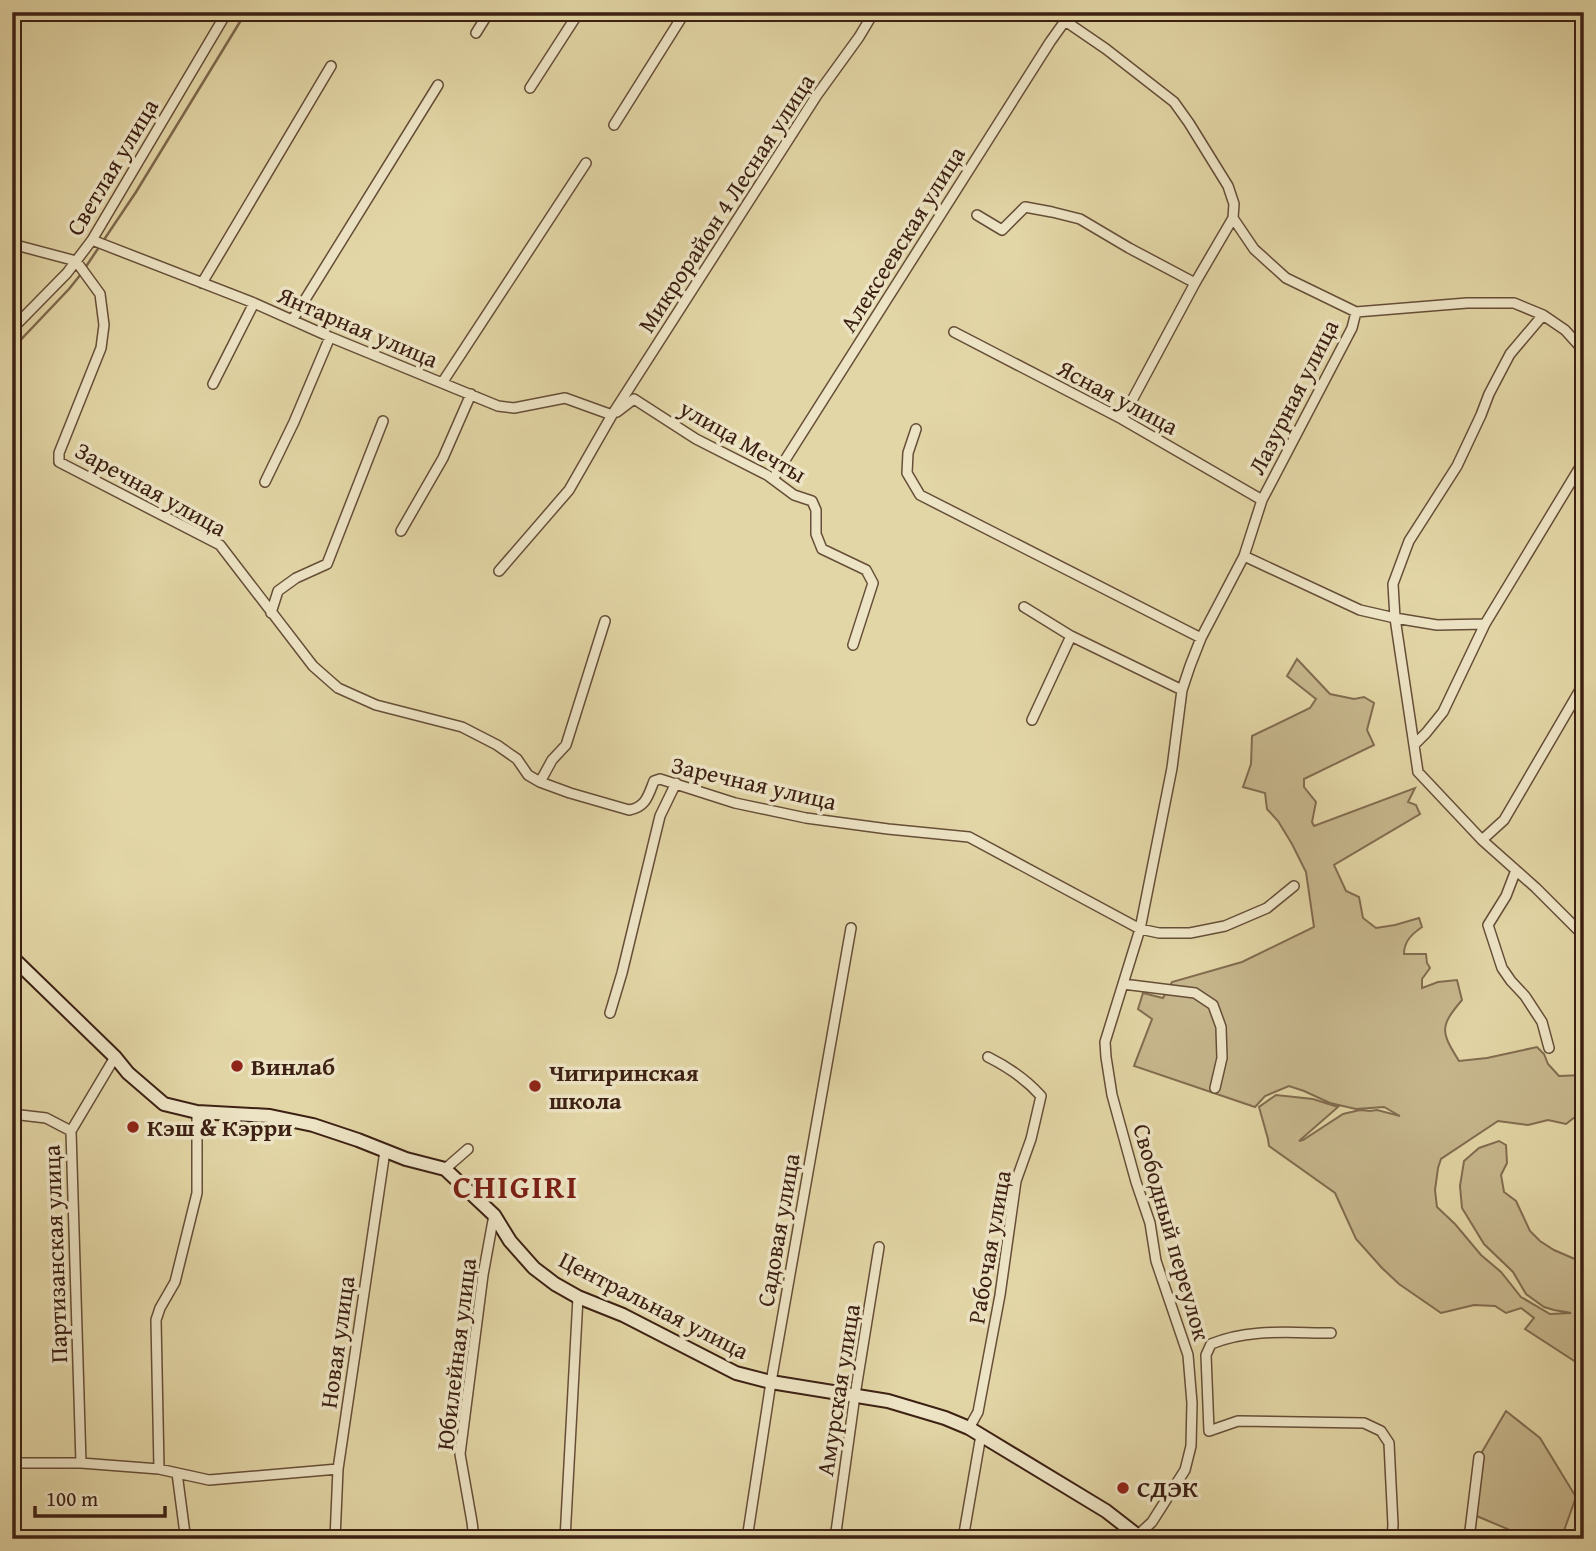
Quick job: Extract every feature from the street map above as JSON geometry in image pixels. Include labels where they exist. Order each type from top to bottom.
[{"type":"street","name":"Светлая улица","points":[[12,330],[67,273],[92,240],[227,12]]},
{"type":"street","points":[[476,33],[489,12]]},
{"type":"street","points":[[530,88],[579,12]]},
{"type":"street","points":[[614,125],[685,12]]},
{"type":"street","name":"Микрорайон 4 Лесная улица","points":[[499,571],[569,490],[612,415],[817,95],[874,12]]},
{"type":"street","points":[[1052,12],[1106,49],[1174,102],[1228,186],[1234,204],[1234,218],[1195,283],[1122,419]]},
{"type":"street","name":"Алексеевская улица","points":[[773,479],[1065,21]]},
{"type":"street","points":[[202,283],[331,66]]},
{"type":"street","points":[[293,319],[438,85]]},
{"type":"street","points":[[442,383],[586,163]]},
{"type":"street","points":[[977,215],[1002,230],[1025,207],[1080,219],[1195,283]]},
{"type":"street","points":[[1234,218],[1254,250],[1286,278],[1356,312],[1467,303],[1514,303],[1543,315],[1565,330],[1584,351]]},
{"type":"street","name":"Янтарная улица","points":[[92,240],[254,303],[498,405],[514,408],[565,398],[612,415]]},
{"type":"street","points":[[12,244],[76,261]]},
{"type":"street","name":"Заречная улица","points":[[76,261],[100,294],[104,325],[101,348],[59,453],[59,461],[220,545],[313,666],[338,688],[376,705],[462,727],[517,759],[527,775],[540,782],[629,810],[639,808],[654,781],[660,779],[735,803],[806,818],[969,837],[1140,929],[1159,933],[1190,933],[1225,926],[1267,908],[1294,886]]},
{"type":"street","points":[[213,384],[254,303]]},
{"type":"street","name":"Лазурная улица","points":[[1262,500],[1352,328],[1356,312]]},
{"type":"street","points":[[1543,315],[1510,354],[1457,466],[1409,541],[1393,584],[1395,618],[1418,772],[1482,840],[1536,887],[1580,933]]},
{"type":"street","name":"Ясная улица","points":[[954,332],[1122,419],[1262,500]]},
{"type":"street","points":[[265,482],[330,337]]},
{"type":"street","points":[[401,531],[443,458],[471,394]]},
{"type":"street","name":"улица Мечты","points":[[612,415],[634,399],[696,439],[773,479],[794,495],[812,501],[816,510],[816,534],[822,550],[866,570],[873,583],[853,645]]},
{"type":"street","points":[[271,613],[278,591],[296,578],[327,564],[383,421]]},
{"type":"street","points":[[916,429],[908,453],[907,473],[920,495],[1201,638]]},
{"type":"street","points":[[1414,745],[1443,712],[1485,624],[1580,467],[1584,465]]},
{"type":"street","points":[[1140,929],[1172,768],[1182,690],[1201,638],[1244,556],[1262,500]]},
{"type":"street","points":[[1244,556],[1360,610],[1437,625],[1485,624]]},
{"type":"street","points":[[1024,607],[1071,636],[1182,690]]},
{"type":"street","points":[[540,782],[552,760],[566,745],[605,621]]},
{"type":"street","points":[[1032,720],[1071,636]]},
{"type":"street","points":[[1482,840],[1504,820],[1584,683]]},
{"type":"street","points":[[610,1013],[660,816],[676,783]]},
{"type":"street","points":[[1516,870],[1489,925],[1502,968],[1542,1022],[1549,1048]]},
{"type":"street","points":[[1580,933],[1584,917]]},
{"type":"street","name":"Садовая улица","points":[[747,1539],[771,1382],[851,928]]},
{"type":"street","name":"Свободный переулок","points":[[1140,929],[1105,1042],[1106,1057],[1112,1095],[1150,1223],[1156,1261],[1188,1355],[1192,1403],[1191,1446],[1185,1470],[1140,1537]]},
{"type":"street","name":"Центральная улица","points":[[12,957],[115,1057],[128,1073],[164,1104],[197,1112],[270,1116],[313,1125],[385,1152],[445,1169],[494,1215],[510,1241],[534,1268],[578,1297],[623,1314],[736,1373],[771,1382],[888,1401],[945,1418],[975,1432],[1106,1511],[1140,1537]]},
{"type":"street","points":[[1123,984],[1195,993],[1213,1005],[1221,1027],[1222,1058],[1215,1088]]},
{"type":"street","name":"Партизанская улица","points":[[81,1463],[71,1131],[115,1057]]},
{"type":"street","name":"Рабочая улица","points":[[963,1539],[975,1432],[1000,1295],[1016,1181],[1031,1139],[1041,1096],[1010,1068],[988,1057]]},
{"type":"street","points":[[159,1469],[156,1320],[175,1282],[197,1194],[197,1112]]},
{"type":"street","points":[[12,1114],[46,1118],[71,1131]]},
{"type":"street","points":[[445,1169],[468,1149]]},
{"type":"street","name":"Новая улица","points":[[335,1539],[338,1469],[385,1152]]},
{"type":"street","name":"Юбилейная улица","points":[[474,1539],[460,1454],[483,1275],[494,1215]]},
{"type":"street","name":"Амурская улица","points":[[835,1539],[879,1247]]},
{"type":"street","points":[[565,1539],[578,1297]]},
{"type":"street","points":[[1331,1334],[1260,1332],[1227,1337],[1211,1344],[1206,1354],[1209,1431],[1238,1421],[1364,1423],[1381,1431],[1389,1443],[1392,1539]]},
{"type":"street","points":[[1469,1539],[1479,1457]]},
{"type":"street","points":[[12,1463],[81,1463],[159,1469],[209,1480],[338,1469]]},
{"type":"street","points":[[177,1473],[185,1534]]},
{"type":"shaded area","points":[[1297,659],[1330,694],[1354,699],[1364,697],[1374,703],[1367,730],[1374,745],[1304,779],[1304,787],[1316,802],[1312,822],[1314,826],[1415,788],[1408,802],[1416,805],[1420,814],[1334,865],[1346,891],[1359,897],[1363,918],[1376,928],[1419,918],[1422,927],[1409,938],[1404,954],[1426,954],[1430,968],[1422,979],[1422,988],[1438,982],[1457,980],[1462,1000],[1449,1017],[1445,1030],[1459,1061],[1537,1047],[1559,1076],[1584,1075],[1584,1110],[1566,1124],[1548,1120],[1528,1125],[1498,1121],[1441,1159],[1435,1190],[1437,1207],[1481,1255],[1501,1272],[1521,1297],[1550,1314],[1571,1313],[1544,1307],[1526,1294],[1513,1272],[1484,1244],[1462,1208],[1460,1186],[1464,1161],[1479,1148],[1499,1141],[1506,1145],[1507,1163],[1501,1175],[1504,1192],[1516,1201],[1530,1231],[1540,1241],[1584,1263],[1582,1366],[1525,1329],[1534,1318],[1521,1308],[1506,1313],[1495,1306],[1474,1305],[1441,1313],[1399,1284],[1356,1239],[1335,1193],[1269,1146],[1259,1107],[1276,1095],[1313,1099],[1338,1107],[1299,1141],[1343,1114],[1377,1110],[1400,1116],[1384,1107],[1356,1109],[1330,1103],[1289,1086],[1265,1096],[1255,1107],[1134,1066],[1152,1019],[1138,1009],[1143,993],[1163,998],[1172,982],[1242,962],[1314,927],[1306,872],[1292,844],[1267,809],[1265,793],[1243,787],[1251,764],[1252,736],[1310,708],[1316,699],[1287,676]]},
{"type":"shaded area","points":[[1506,1411],[1540,1438],[1576,1497],[1561,1539],[1531,1539],[1472,1514],[1479,1457]]},
{"type":"waterway","points":[[85,268],[136,192],[246,12]]},
{"type":"waterway","points":[[12,349],[81,274]]},
{"type":"place","name":"Винлаб","points":[[237,1066]]},
{"type":"place","name":"Чигиринская школа","points":[[535,1086]]},
{"type":"place","name":"Кэш & Кэрри","points":[[133,1127]]},
{"type":"place","name":"СДЭК","points":[[1123,1488]]},
{"type":"district","name":"CHIGIRI","points":[[516,1186]]}]
